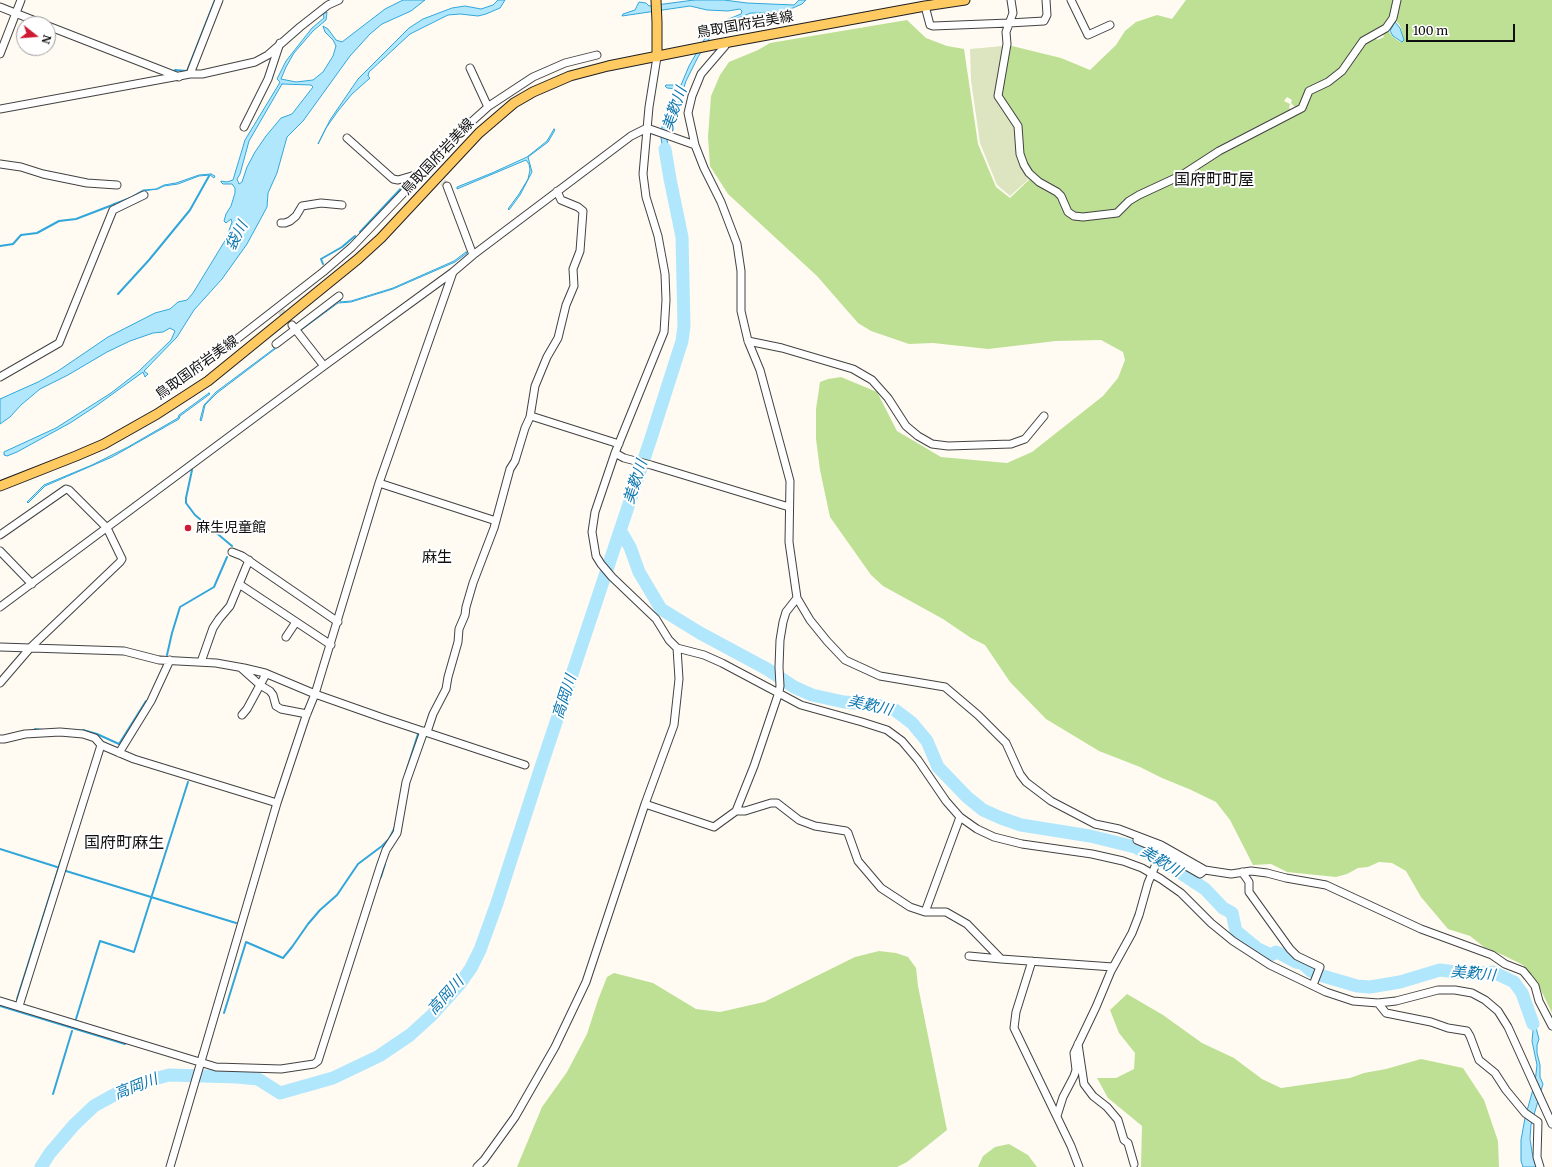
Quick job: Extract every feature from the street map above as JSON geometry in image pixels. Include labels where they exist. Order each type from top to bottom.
[{"type":"main road","points":[[656,0],[657,57]]},
{"type":"main road","name":"鳥取国府岩美線","points":[[0,486],[104,444],[158,414],[208,381],[358,259],[381,238],[479,133],[514,104],[533,92],[570,76],[608,66],[713,45],[965,0]]},
{"type":"street","points":[[0,54],[22,0]]},
{"type":"street","points":[[190,74],[219,0]]},
{"type":"street","points":[[0,109],[190,74],[202,74],[255,62],[268,54],[328,5],[339,0]]},
{"type":"street","points":[[1011,0],[1013,13],[1006,32],[1007,44],[998,96],[1018,126],[1020,154],[1026,169],[1039,182],[1061,196],[1068,212],[1074,216],[1083,217],[1117,212],[1129,201],[1182,175],[1219,151],[1302,108],[1309,91],[1328,82],[1342,71],[1364,41],[1386,28],[1393,18],[1397,0]]},
{"type":"street","points":[[925,6],[930,25],[933,26],[1010,23],[1044,21],[1047,16],[1046,0]]},
{"type":"street","points":[[1071,0],[1088,35],[1110,25]]},
{"type":"street","points":[[0,7],[23,16]]},
{"type":"street","points":[[56,29],[179,77]]},
{"type":"street","points":[[244,127],[268,79],[280,43]]},
{"type":"street","points":[[726,43],[701,74],[692,96],[688,113],[695,145],[704,168],[721,202],[737,244],[741,271],[741,311],[748,341],[760,370],[790,480],[789,542],[797,598],[810,620],[827,641],[845,660],[880,676],[945,687],[978,715],[1006,743],[1020,774],[1026,782],[1050,801],[1095,824],[1122,830],[1161,845],[1205,870],[1231,874],[1242,872],[1268,873],[1286,878],[1326,885],[1420,929],[1492,955],[1505,964],[1523,971],[1535,986],[1539,1001],[1552,1026]]},
{"type":"street","points":[[237,339],[279,309],[352,247],[380,219],[459,133],[488,107],[532,77],[565,63],[597,55]]},
{"type":"street","points":[[657,57],[647,128],[643,174],[646,197],[658,236],[665,274],[666,300],[664,332],[615,452],[595,512],[592,532],[596,556],[612,577],[656,619],[669,640],[677,648],[710,657],[779,692],[801,705],[887,730],[902,740],[918,760],[946,801],[960,817],[977,829],[994,837],[1022,844],[1100,856],[1153,870],[1181,893],[1211,923],[1233,941],[1270,965],[1314,982],[1332,994],[1352,1002],[1378,1003],[1396,1001],[1438,990],[1455,990],[1472,993],[1485,1000],[1498,1011],[1508,1026],[1552,1124]]},
{"type":"street","points":[[470,68],[488,107]]},
{"type":"street","points":[[0,607],[453,272],[473,255],[631,136],[647,128],[695,145]]},
{"type":"street","points":[[347,138],[393,179],[398,180],[422,173]]},
{"type":"street","points":[[0,164],[21,167],[44,174],[87,183],[117,185]]},
{"type":"street","points":[[447,186],[473,255]]},
{"type":"street","points":[[0,1001],[200,1066],[216,1068],[274,1069],[314,1064],[318,1061],[380,867],[386,850],[397,833],[406,782],[433,714],[446,689],[458,642],[459,629],[465,615],[473,583],[496,521],[510,469],[531,416],[535,386],[547,357],[558,338],[566,305],[574,286],[574,265],[580,251],[583,211],[578,207],[561,200],[557,191]]},
{"type":"street","points":[[0,377],[59,343],[113,210],[144,195]]},
{"type":"street","points":[[281,223],[290,221],[296,216],[302,206],[321,202],[342,205]]},
{"type":"street","points":[[170,1167],[277,803],[331,645],[379,483],[453,272]]},
{"type":"street","points":[[276,344],[294,327],[339,296]]},
{"type":"street","points":[[294,327],[324,366]]},
{"type":"street","points":[[748,341],[782,348],[853,369],[872,380],[888,398],[906,426],[918,436],[932,444],[948,446],[1011,444],[1025,439],[1044,416]]},
{"type":"street","points":[[531,416],[619,444]]},
{"type":"street","points":[[615,452],[624,458],[789,507]]},
{"type":"street","points":[[379,483],[496,521]]},
{"type":"street","points":[[0,535],[66,489],[69,490],[107,528],[122,559],[32,647],[0,682]]},
{"type":"street","points":[[0,551],[32,584]]},
{"type":"street","points":[[232,552],[249,560],[338,622]]},
{"type":"street","points":[[201,662],[213,628],[230,606],[249,560]]},
{"type":"street","points":[[239,584],[331,645]]},
{"type":"street","points":[[645,804],[714,827],[736,811],[754,766],[779,692],[780,640],[783,622],[786,612],[797,598]]},
{"type":"street","points":[[286,637],[296,622]]},
{"type":"street","points":[[0,647],[124,651],[159,660],[201,662],[239,667],[266,674],[315,694],[525,765]]},
{"type":"street","points":[[477,1167],[484,1160],[515,1117],[555,1048],[586,982],[645,804],[674,725],[679,679],[677,648]]},
{"type":"street","points":[[119,753],[151,701],[170,660]]},
{"type":"street","points":[[239,667],[260,685],[270,691],[273,695],[276,706],[307,714]]},
{"type":"street","points":[[242,714],[247,709],[266,674]]},
{"type":"street","points":[[0,739],[24,734],[60,732],[89,736],[95,738],[101,745],[134,759],[277,803]]},
{"type":"street","points":[[19,1006],[101,745]]},
{"type":"street","points":[[736,811],[745,811],[771,803],[777,803],[799,820],[815,826],[846,831],[858,862],[881,888],[910,907],[925,912],[946,912],[967,924],[1001,959]]},
{"type":"street","points":[[925,912],[960,817]]},
{"type":"street","points":[[1122,830],[1134,839],[1151,846],[1160,854],[1200,874],[1205,870]]},
{"type":"street","points":[[1057,1116],[1063,1097],[1076,1070],[1074,1053],[1113,967],[1140,915],[1148,882],[1160,854]]},
{"type":"street","points":[[1242,872],[1249,882],[1249,892],[1290,949],[1297,956],[1320,967],[1314,982]]},
{"type":"street","points":[[969,956],[1113,967]]},
{"type":"street","points":[[1032,961],[1016,1012],[1014,1028],[1072,1146],[1079,1167]]},
{"type":"street","points":[[1378,1003],[1386,1013],[1467,1031],[1478,1060],[1495,1073],[1506,1090],[1525,1113],[1538,1122],[1537,1157],[1540,1167]]},
{"type":"street","points":[[1078,1044],[1084,1084],[1093,1096],[1107,1107],[1118,1120],[1134,1164]]},
{"type":"green space","points":[[1186,0],[1396,0],[1392,16],[1386,25],[1368,36],[1344,66],[1305,97],[1297,109],[1291,103],[1292,100],[1287,97],[1284,101],[1290,104],[1289,108],[1292,111],[1118,210],[1093,215],[1072,213],[1042,181],[1031,172],[1025,161],[1000,95],[1008,45],[1061,58],[1090,70],[1116,45],[1125,31],[1136,22],[1157,15],[1172,19]]},
{"type":"green space","points":[[1398,0],[1552,0],[1552,1013],[1539,986],[1523,965],[1484,947],[1470,936],[1448,929],[1421,897],[1406,871],[1392,863],[1379,862],[1368,867],[1358,868],[1347,874],[1336,877],[1287,872],[1271,864],[1253,865],[1230,820],[1216,802],[1140,767],[1099,751],[1046,719],[1010,682],[985,645],[971,638],[943,619],[883,586],[871,575],[830,517],[820,470],[816,439],[816,409],[820,382],[841,377],[877,392],[897,431],[941,457],[1007,463],[1032,452],[1103,396],[1118,378],[1125,360],[1123,352],[1101,340],[1056,341],[988,349],[933,343],[909,344],[871,331],[858,323],[817,276],[728,194],[710,166],[708,137],[711,96],[720,75],[729,62],[758,50],[770,43],[907,20],[926,38],[947,46],[964,49],[978,144],[996,187],[1010,198],[1032,177],[1058,196],[1068,213],[1106,216],[1295,113],[1308,95],[1329,82],[1361,45],[1374,35],[1377,40],[1384,37],[1382,32],[1386,28],[1393,37],[1402,42],[1404,40],[1401,28],[1395,21]]},
{"type":"green space","points":[[1003,46],[995,97],[1015,124],[1016,137],[1031,177],[1010,196],[997,185],[980,143],[971,80],[970,49]]},
{"type":"green space","points":[[879,951],[896,953],[908,957],[916,968],[918,986],[947,1130],[907,1162],[897,1167],[517,1167],[542,1107],[567,1072],[587,1034],[607,977],[614,973],[653,983],[696,1009],[720,1012],[764,1002],[855,957]]},
{"type":"green space","points":[[1127,994],[1163,1015],[1202,1043],[1234,1058],[1262,1079],[1281,1088],[1350,1078],[1364,1073],[1386,1069],[1421,1059],[1463,1068],[1484,1100],[1498,1141],[1499,1167],[1141,1167],[1142,1126],[1108,1098],[1097,1078],[1116,1078],[1134,1069],[1135,1053],[1119,1033],[1110,1010]]},
{"type":"green space","points":[[1009,1144],[1028,1155],[1037,1167],[978,1167],[983,1156],[995,1147]]},
{"type":"water","name":"袋川","points":[[403,0],[425,0],[411,11],[382,24],[370,34],[350,56],[303,121],[287,137],[277,173],[268,193],[267,207],[247,244],[222,279],[194,310],[177,337],[144,371],[148,374],[145,377],[143,372],[70,423],[17,452],[7,456],[4,455],[4,452],[56,428],[111,393],[138,372],[171,340],[175,331],[170,328],[163,332],[153,333],[130,341],[107,352],[68,375],[40,389],[21,405],[10,417],[0,424],[0,399],[38,382],[58,371],[108,337],[155,313],[170,309],[178,302],[187,300],[193,293],[226,239],[232,222],[231,219],[226,223],[224,221],[231,206],[235,188],[232,184],[223,184],[221,181],[227,182],[233,180],[245,140],[279,84],[280,82],[277,79],[286,61],[312,28],[324,18],[323,14],[327,12],[326,20],[313,31],[294,53],[281,79],[296,82],[313,80],[323,72],[333,56],[336,46],[333,40],[325,32],[323,26],[328,29],[336,40],[342,42],[385,9]],"holes":[[[282,84],[311,85],[313,87],[292,114],[281,118],[266,136],[255,152],[247,167],[242,182],[239,184],[237,179],[240,174],[249,141]]]},
{"type":"water","points":[[498,0],[505,0],[500,8],[486,14],[478,16],[460,14],[448,15],[410,34],[369,72],[368,76],[370,78],[352,94],[326,128],[358,79],[409,28],[423,19],[452,8],[465,6],[481,9],[493,5]]},
{"type":"water","points":[[694,0],[724,0],[747,3],[794,5],[799,0],[806,0],[802,4],[786,11],[779,20],[774,19],[764,13],[751,13],[725,23],[714,31],[698,57],[686,81],[667,139],[670,165],[666,166],[661,138],[662,127],[664,120],[676,101],[678,90],[667,88],[665,86],[681,85],[689,66],[708,33],[719,23],[741,14],[742,11],[740,9],[728,11],[707,10],[690,6],[622,16],[623,14],[635,10],[639,2],[646,3],[649,6]]},
{"type":"water","points":[[1395,22],[1400,28],[1404,40],[1402,42],[1393,36],[1390,31]]},
{"type":"water","points":[[554,129],[555,130],[548,142],[528,157],[532,172],[520,195],[509,210],[508,209],[528,179],[530,170],[529,164],[526,160],[457,189],[457,187],[527,157],[547,141]]},
{"type":"water","points":[[211,174],[215,176],[214,178],[210,175],[199,176],[178,184],[164,186],[158,189],[143,191],[130,199],[113,204],[131,197],[143,190],[156,189],[164,185],[176,183],[199,175]]},
{"type":"water","points":[[466,252],[467,253],[455,262],[393,289],[351,302],[338,303],[300,331],[299,329],[341,299],[340,302],[351,301],[393,288],[454,261]]},
{"type":"water","points":[[283,342],[217,393],[205,405],[201,421],[200,420],[204,405],[216,392]]},
{"type":"water","points":[[209,393],[210,394],[180,416],[179,419],[112,457],[45,486],[28,503],[27,502],[44,485],[92,465],[128,447],[178,418],[179,415]]},
{"type":"water","points":[[1530,1005],[1539,1039],[1537,1053],[1540,1065],[1540,1077],[1543,1084],[1531,1125],[1530,1139],[1536,1167],[1523,1167],[1521,1161],[1521,1140],[1525,1118],[1535,1082],[1537,1065],[1532,1041],[1533,1031],[1525,1007]]},
{"type":"waterway","points":[[175,70],[187,71],[215,0]]},
{"type":"waterway","name":"高岡川","points":[[41,1167],[50,1153],[74,1125],[94,1106],[121,1091],[147,1081],[169,1075],[236,1077],[258,1079],[280,1093],[333,1078],[379,1056],[410,1035],[432,1015],[459,985],[471,968],[480,950],[497,903],[682,341],[684,326],[682,237],[665,149]]},
{"type":"waterway","points":[[118,294],[149,260],[190,210],[209,176]]},
{"type":"waterway","points":[[360,232],[407,182]]},
{"type":"waterway","points":[[0,246],[13,244],[21,235],[37,233],[59,221],[76,219],[115,204]]},
{"type":"waterway","points":[[323,264],[321,259],[342,247],[355,236]]},
{"type":"waterway","points":[[192,470],[186,503],[195,515],[232,546]]},
{"type":"waterway","name":"美歎川","points":[[620,530],[630,547],[639,572],[661,609],[700,633],[767,669],[794,687],[812,695],[844,702],[877,705],[895,710],[912,723],[927,741],[938,767],[967,797],[983,810],[1021,825],[1090,836],[1135,847],[1164,862],[1205,889],[1223,908],[1232,913],[1236,931],[1258,949],[1271,955],[1276,952],[1281,954],[1296,962],[1302,963],[1311,971],[1323,976],[1357,986],[1370,987],[1400,982],[1440,970],[1472,974],[1493,972],[1514,982],[1522,993],[1533,1024]]},
{"type":"waterway","points":[[167,655],[180,607],[214,587],[227,557]]},
{"type":"waterway","points":[[83,730],[97,734],[119,744],[146,701]]},
{"type":"waterway","points":[[35,729],[43,730]]},
{"type":"waterway","points":[[405,775],[418,734]]},
{"type":"waterway","points":[[76,1019],[100,941],[134,952],[188,782]]},
{"type":"waterway","points":[[224,1013],[246,942],[283,958],[308,924],[320,910],[337,895],[358,864],[382,846],[389,839],[395,827]]},
{"type":"waterway","points":[[0,849],[57,867]]},
{"type":"waterway","points":[[17,999],[61,860]]},
{"type":"waterway","points":[[381,877],[385,864]]},
{"type":"waterway","points":[[66,871],[236,923]]},
{"type":"waterway","points":[[0,1006],[125,1044]]},
{"type":"waterway","points":[[53,1094],[72,1031]]},
{"type":"tunnel","points":[[427,168],[447,186]]},
{"type":"tunnel","points":[[281,311],[292,325]]},
{"type":"place","name":"麻生児童館","points":[[188,528]]},
{"type":"district","name":"国府町町屋","points":[[1214,180]]},
{"type":"district","name":"麻生","points":[[437,558]]},
{"type":"district","name":"国府町麻生","points":[[124,843]]}]
